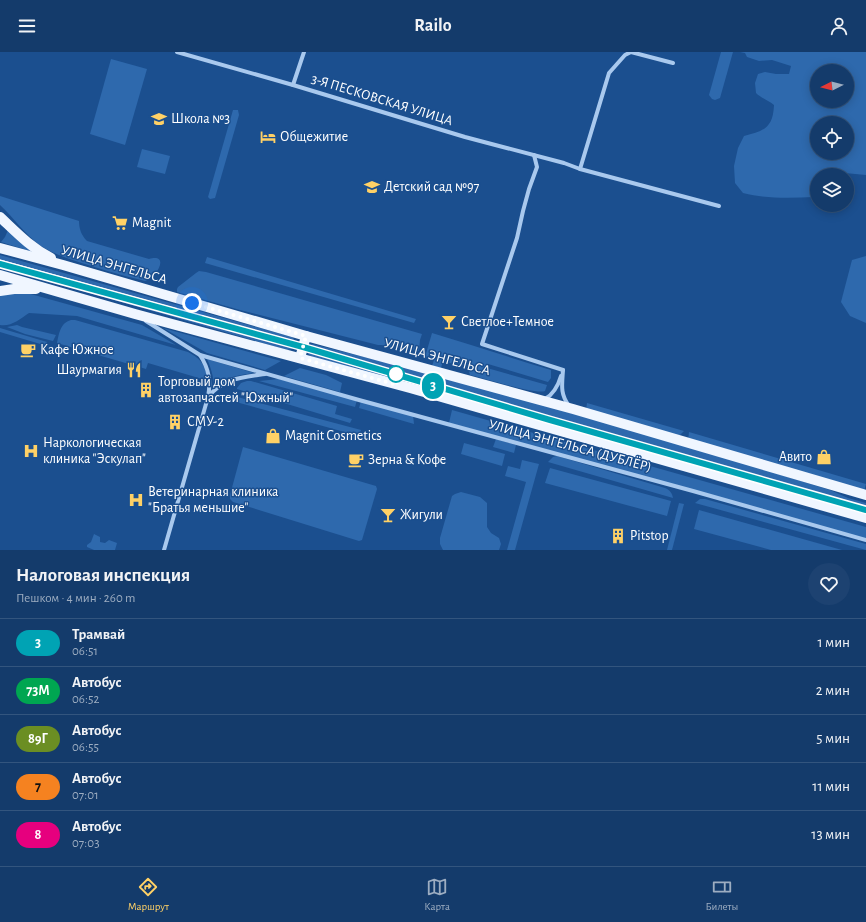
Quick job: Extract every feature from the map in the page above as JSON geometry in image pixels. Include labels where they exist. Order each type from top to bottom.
[{"type":"main road","points":[[0,217],[25,241],[63,265]]},
{"type":"main road","name":"УЛИЦА ЭНГЕЛЬСА","points":[[0,248],[306,336],[573,409],[866,495]]},
{"type":"main road","points":[[0,275],[135,314],[410,388],[866,518]]},
{"type":"main road","points":[[0,291],[14,288],[58,292]]},
{"type":"main road","points":[[300,358],[306,336]]},
{"type":"street","name":"3-Я ПЕСКОВСКАЯ УЛИЦА","points":[[177,52],[294,85],[465,137],[719,206]]},
{"type":"street","points":[[294,85],[304,52]]},
{"type":"street","points":[[580,169],[609,73],[625,55],[631,52],[673,63]]},
{"type":"street","name":"УЛИЦА ЭНГЕЛЬСА","points":[[534,155],[537,167],[524,205],[517,238],[482,344],[563,370]]},
{"type":"street","name":"УЛИЦА ЭНГЕЛЬСА (ДУБЛЁР)","points":[[135,314],[200,355],[866,540]]},
{"type":"street","points":[[164,550],[210,388],[209,375],[206,365],[200,355]]},
{"type":"street","points":[[541,401],[547,398],[557,388],[563,370]]},
{"type":"street","points":[[563,370],[562,393],[573,409]]},
{"type":"street","points":[[208,397],[214,390],[225,383],[241,378],[268,374]]},
{"type":"shaded area","points":[[721,52],[733,52],[720,98],[715,100],[709,95]]},
{"type":"shaded area","points":[[740,52],[866,52],[866,175],[854,174],[854,168],[810,168],[810,197],[770,197],[743,193],[735,183],[734,166],[738,148],[744,136],[762,130],[769,124],[773,113],[774,105],[756,93],[755,83],[758,74],[765,72],[789,74],[791,66],[772,60],[759,61],[747,57],[745,53]]},
{"type":"shaded area","points":[[111,59],[147,69],[125,145],[90,134]]},
{"type":"shaded area","points":[[233,110],[238,110],[239,115],[215,198],[210,199],[208,197]]},
{"type":"shaded area","points":[[142,149],[170,156],[165,174],[137,167]]},
{"type":"shaded area","points":[[0,196],[79,221],[79,226],[83,236],[87,241],[149,259],[156,258],[160,263],[157,272],[145,281],[104,270],[56,254],[35,242],[25,232],[0,205]]},
{"type":"shaded area","points":[[8,230],[15,238],[33,252],[1,242]]},
{"type":"shaded area","points":[[0,255],[292,337],[295,341],[295,345],[292,349],[287,350],[0,267]]},
{"type":"shaded area","points":[[866,256],[866,323],[850,316],[841,302],[852,260]]},
{"type":"shaded area","points":[[207,257],[416,319],[414,323],[205,263]]},
{"type":"shaded area","points":[[199,271],[422,334],[419,351],[399,346],[397,349],[378,345],[240,310],[177,292],[178,287]]},
{"type":"shaded area","points":[[27,293],[142,325],[176,345],[77,316],[29,313],[12,324],[0,325],[0,294]]},
{"type":"shaded area","points":[[71,320],[188,352],[200,360],[209,381],[148,363],[146,369],[57,343],[62,326],[67,321]]},
{"type":"shaded area","points":[[17,325],[56,335],[53,341],[25,334],[7,327]]},
{"type":"shaded area","points":[[0,328],[47,342],[47,346],[0,332]]},
{"type":"shaded area","points":[[163,328],[281,361],[265,370],[207,353]]},
{"type":"shaded area","points":[[432,333],[551,370],[551,378],[548,382],[488,364],[487,368],[547,385],[545,391],[540,392],[470,375],[468,368],[443,361],[441,368],[432,366],[434,360],[425,357]]},
{"type":"shaded area","points":[[312,344],[445,377],[681,444],[830,490],[848,498],[866,503],[866,512],[830,504],[312,357],[308,350]]},
{"type":"shaded area","points":[[207,359],[254,373],[228,378],[214,385],[212,372]]},
{"type":"shaded area","points":[[300,368],[326,375],[342,383],[340,392],[284,376]]},
{"type":"shaded area","points":[[279,379],[357,400],[355,407],[259,381]]},
{"type":"shaded area","points":[[247,381],[337,406],[335,414],[352,419],[350,423],[237,389],[241,383]]},
{"type":"shaded area","points":[[230,395],[361,430],[359,436],[229,400]]},
{"type":"shaded area","points":[[361,401],[413,415],[414,424],[359,408]]},
{"type":"shaded area","points":[[587,403],[684,431],[677,438],[586,411]]},
{"type":"shaded area","points":[[452,410],[866,527],[866,539],[449,423]]},
{"type":"shaded area","points":[[689,432],[866,484],[864,491],[688,441]]},
{"type":"shaded area","points":[[496,439],[516,445],[514,453],[493,447]]},
{"type":"shaded area","points":[[464,443],[505,454],[502,466],[461,454]]},
{"type":"shaded area","points":[[243,447],[376,486],[377,489],[362,540],[359,541],[233,502],[230,499],[230,495]]},
{"type":"shaded area","points":[[557,456],[665,488],[670,492],[673,498],[548,462],[553,457]]},
{"type":"shaded area","points":[[522,460],[539,464],[515,550],[507,550],[526,482],[505,476],[508,466],[520,469]]},
{"type":"shaded area","points":[[550,468],[671,501],[667,516],[545,483]]},
{"type":"shaded area","points":[[461,492],[480,497],[487,503],[487,527],[491,533],[499,538],[501,544],[499,550],[443,550],[440,544],[440,538],[452,496]]},
{"type":"shaded area","points":[[700,499],[705,499],[866,544],[866,550],[695,503]]},
{"type":"shaded area","points":[[679,503],[684,504],[672,550],[667,550]]},
{"type":"shaded area","points":[[699,510],[842,550],[771,550],[694,529]]},
{"type":"shaded area","points":[[94,534],[100,537],[100,542],[105,543],[109,540],[117,543],[115,550],[94,550],[87,547]]},
{"type":"tram line","points":[[0,260],[304,344],[550,417],[866,507]]},
{"type":"tram line","name":"3","points":[[0,264],[303,347],[550,420],[866,510]]},
{"type":"place","name":"Школа №3","points":[[159,119]]},
{"type":"place","name":"Общежитие","points":[[268,137]]},
{"type":"place","name":"Детский сад №97","points":[[372,187]]},
{"type":"place","name":"Magnit","points":[[120,223]]},
{"type":"place","name":"Светлое+Темное","points":[[449,322]]},
{"type":"place","name":"Кафе Южное","points":[[28,350]]},
{"type":"place","name":"Шаурмагия","points":[[134,370]]},
{"type":"place","name":"Торговый дом автозапчастей \"Южный\"","points":[[146,390]]},
{"type":"place","name":"СМУ-2","points":[[175,422]]},
{"type":"place","name":"Magnit Cosmetics","points":[[273,436]]},
{"type":"place","name":"Наркологическая клиника \"Эскулап\"","points":[[31,451]]},
{"type":"place","name":"Авито","points":[[824,457]]},
{"type":"place","name":"Зерна & Кофе","points":[[356,460]]},
{"type":"place","name":"Ветеринарная клиника \"Братья меньшие\"","points":[[136,500]]},
{"type":"place","name":"Жигули","points":[[388,515]]},
{"type":"place","name":"Pitstop","points":[[618,536]]},
{"type":"route","points":[[192,303],[306,336],[300,358],[397,385],[396,374]]}]
